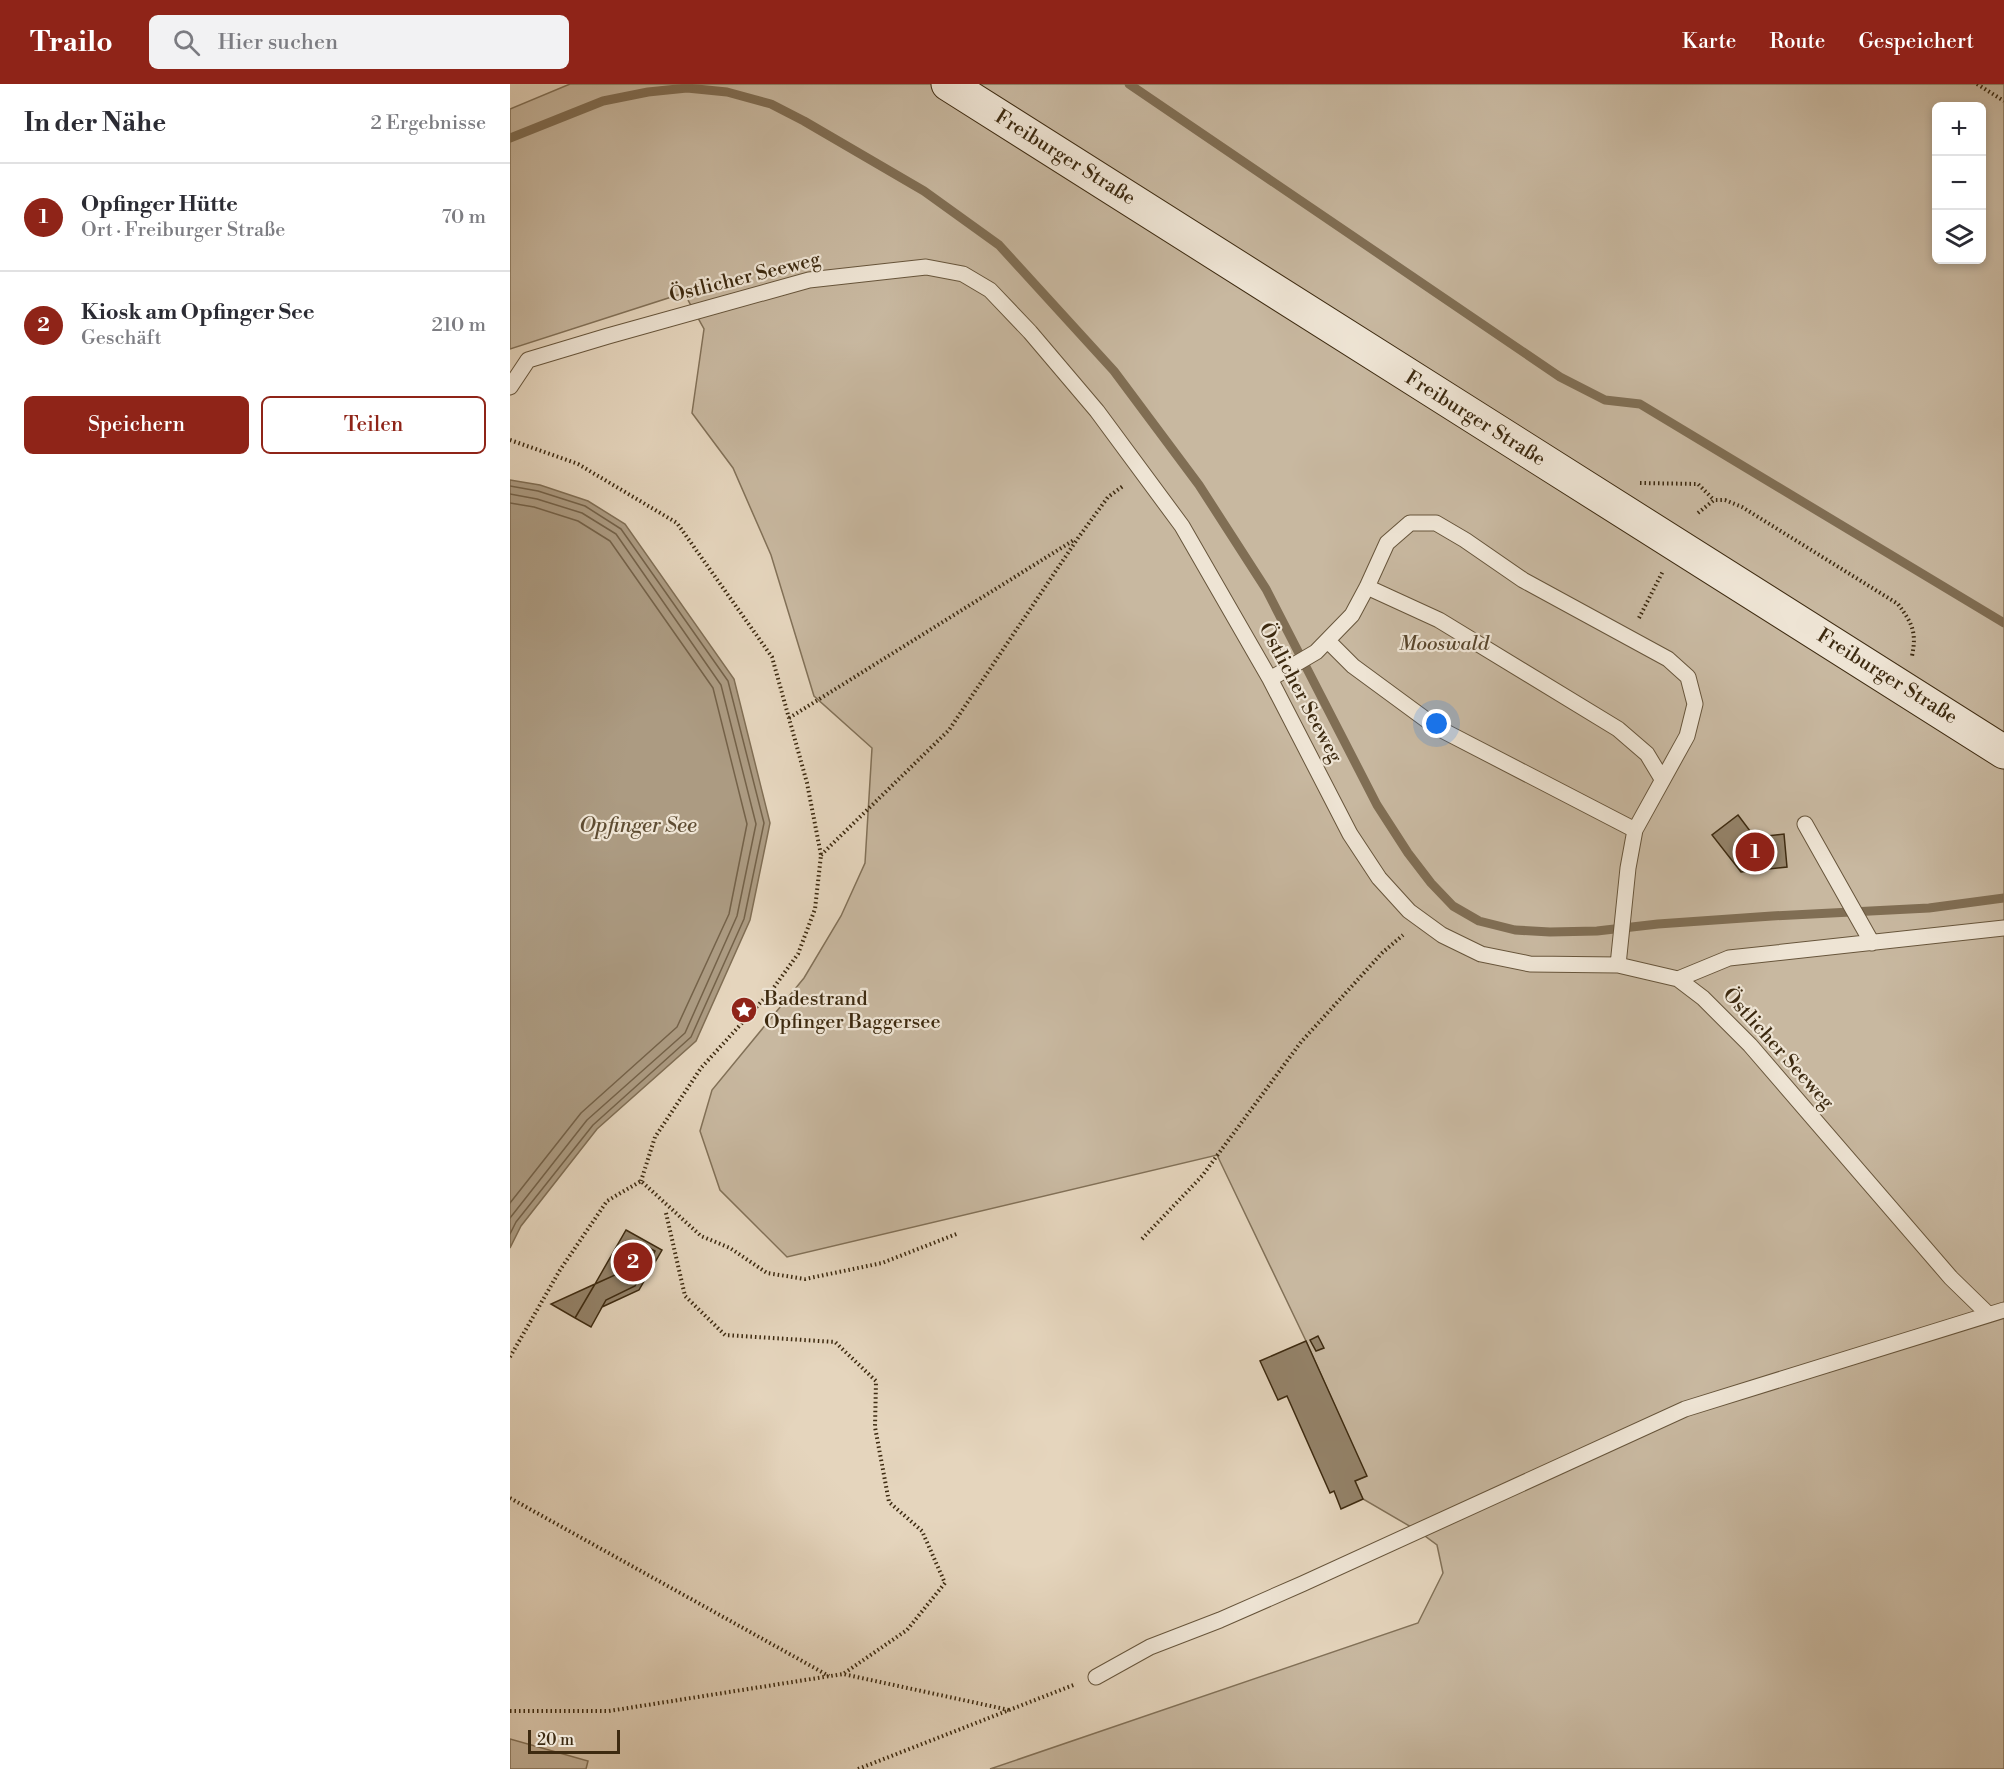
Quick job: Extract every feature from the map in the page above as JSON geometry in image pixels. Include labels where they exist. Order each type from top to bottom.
[{"type":"main road","name":"Freiburger Straße","points":[[948,84],[2004,752]]},
{"type":"lane","name":"Östlicher Seeweg","points":[[510,387],[528,360],[809,280],[926,267],[963,274],[990,290],[1030,332],[1098,411],[1182,526],[1270,679],[1350,834],[1379,878],[1409,911],[1442,935],[1481,954],[1530,964],[1618,965],[1678,979],[1703,998],[1750,1045],[1951,1278],[1988,1314]]},
{"type":"lane","points":[[1270,679],[1316,652],[1352,615],[1387,543],[1410,523],[1436,523],[1523,580],[1668,658],[1688,677],[1695,704],[1687,736],[1635,830],[1618,965]]},
{"type":"lane","points":[[1367,587],[1439,620],[1618,729],[1647,754],[1662,779]]},
{"type":"lane","points":[[1328,641],[1353,666],[1436,727],[1635,830]]},
{"type":"lane","points":[[1805,824],[1869,937]]},
{"type":"lane","points":[[1678,979],[1729,958],[1869,937],[2004,928]]},
{"type":"lane","points":[[1096,1677],[1150,1647],[1220,1620],[1292,1588],[1685,1409],[2004,1310]]},
{"type":"path","points":[[1977,84],[2004,101]]},
{"type":"path","points":[[510,440],[578,464],[677,523],[772,657],[807,783],[821,855],[815,909],[798,954],[772,990],[701,1068],[655,1137],[641,1181],[607,1201],[560,1270],[510,1357]]},
{"type":"path","points":[[821,855],[949,730],[1108,497],[1143,471]]},
{"type":"path","points":[[1632,482],[1698,484],[1713,500]]},
{"type":"path","points":[[1698,513],[1713,500],[1725,500],[1742,507],[1898,604],[1909,618],[1915,640],[1911,660]]},
{"type":"path","points":[[789,718],[1078,538]]},
{"type":"path","points":[[1634,641],[1636,623],[1666,565]]},
{"type":"path","points":[[1142,1239],[1202,1176],[1302,1042],[1382,953],[1422,920]]},
{"type":"path","points":[[641,1181],[702,1236],[730,1248],[766,1273],[805,1279],[882,1263],[959,1233]]},
{"type":"path","points":[[666,1213],[685,1296],[725,1335],[835,1342],[876,1381],[875,1426],[889,1502],[922,1531],[945,1583],[907,1630],[843,1674]]},
{"type":"path","points":[[510,1498],[830,1676]]},
{"type":"path","points":[[510,1711],[609,1712],[843,1674],[1009,1710]]},
{"type":"path","points":[[858,1769],[1096,1677]]},
{"type":"green space","name":"Mooswald","points":[[570,84],[2004,84],[2004,1769],[990,1769],[1418,1623],[1443,1573],[1437,1545],[1418,1531],[1363,1499],[1355,1481],[1366,1476],[1306,1341],[1217,1155],[787,1257],[720,1190],[700,1131],[712,1090],[804,978],[841,916],[865,863],[872,748],[814,696],[771,555],[733,468],[692,413],[704,329],[684,293],[510,349],[510,109]]},
{"type":"green space","points":[[510,1739],[588,1761],[586,1769],[510,1769]]},
{"type":"water","name":"Opfinger See","points":[[510,480],[540,485],[588,501],[625,524],[734,679],[770,823],[750,920],[696,1041],[597,1129],[521,1226],[510,1248]]},
{"type":"building","points":[[1738,815],[1753,835],[1758,837],[1784,834],[1787,867],[1741,872],[1712,835]]},
{"type":"building","points":[[626,1230],[662,1250],[639,1290],[602,1307],[606,1300],[635,1286],[655,1251],[640,1243],[624,1271],[595,1284]]},
{"type":"building","points":[[640,1243],[655,1251],[635,1286],[606,1300],[591,1327],[575,1318],[595,1284],[624,1271]]},
{"type":"building","points":[[595,1284],[575,1318],[551,1304]]},
{"type":"building","points":[[1318,1336],[1324,1348],[1316,1351],[1310,1340]]},
{"type":"building","points":[[1306,1341],[1367,1476],[1355,1481],[1363,1499],[1341,1509],[1334,1491],[1330,1493],[1287,1396],[1278,1400],[1260,1361]]},
{"type":"waterway","points":[[1129,84],[1560,377],[1605,400],[1640,404],[2004,623]]},
{"type":"waterway","points":[[510,138],[603,101],[648,92],[687,88],[727,92],[771,104],[804,121],[924,191],[999,245],[1114,371],[1199,485],[1266,589],[1377,805],[1408,853],[1431,883],[1453,906],[1479,921],[1515,930],[1597,931],[1772,916],[1929,908],[2004,898]]},
{"type":"place","name":"Opfinger Hütte","points":[[1755,852]]},
{"type":"place","name":"Badestrand Opfinger Baggersee","points":[[744,1010]]},
{"type":"place","name":"Kiosk am Opfinger See","points":[[633,1262]]}]
